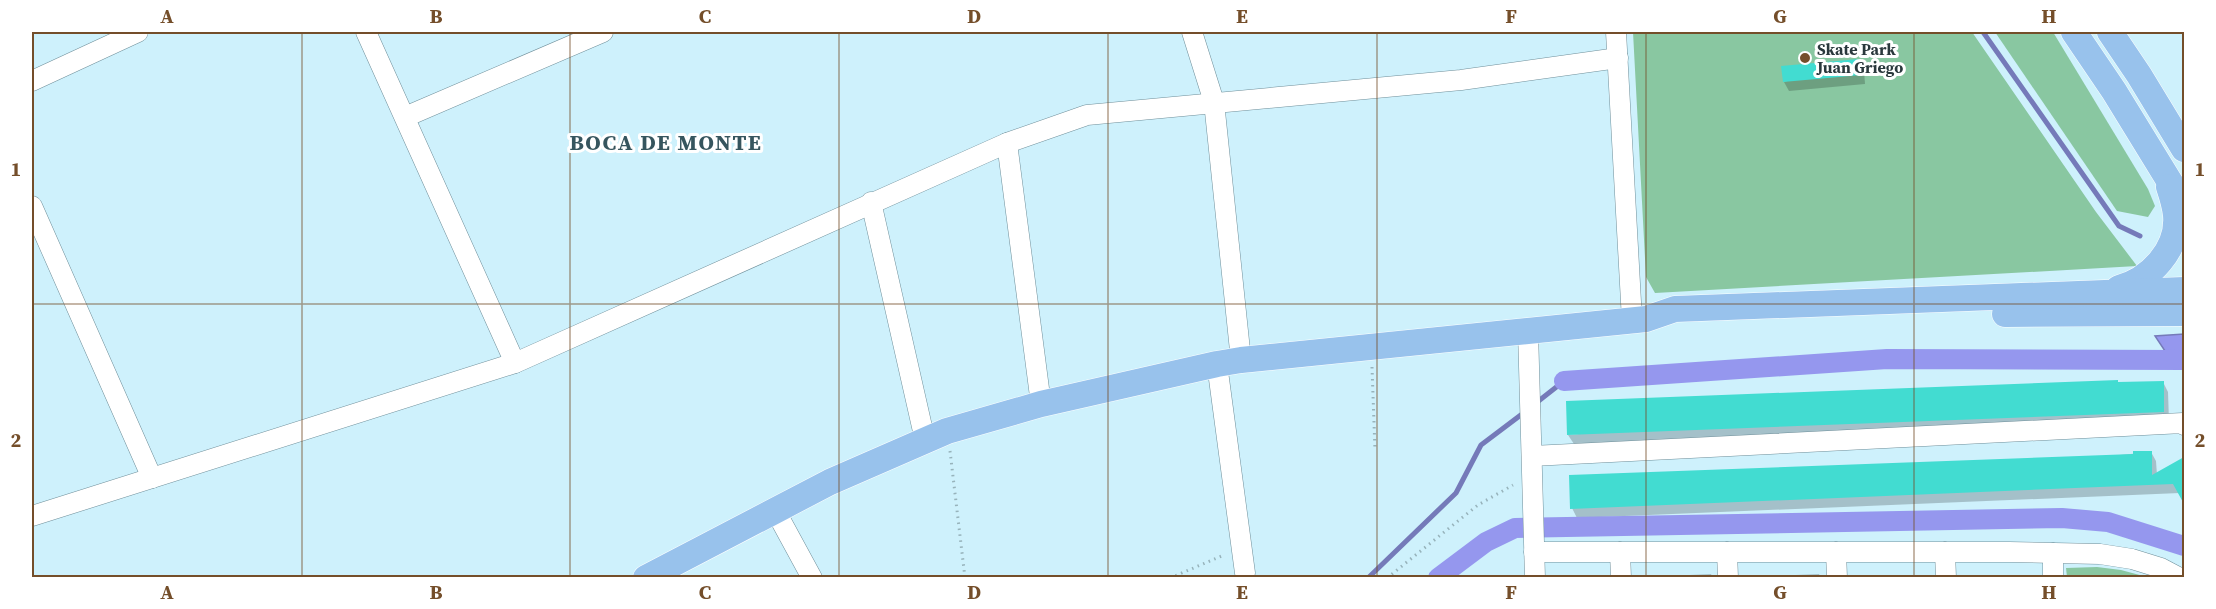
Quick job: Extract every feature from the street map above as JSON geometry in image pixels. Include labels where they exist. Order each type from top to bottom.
[{"type":"main road","points":[[2074,32],[2114,91],[2184,205]]},
{"type":"main road","points":[[2110,32],[2184,149]]},
{"type":"main road","points":[[2101,292],[2145,277],[2160,263],[2167,252],[2176,217],[2167,178]]},
{"type":"main road","points":[[646,578],[830,482],[936,435],[1041,404],[1229,362],[1639,319],[1675,309],[2184,290]]},
{"type":"main road","points":[[1639,319],[1678,326],[2035,313],[2184,313]]},
{"type":"street","points":[[32,81],[138,32]]},
{"type":"street","points":[[366,32],[515,363]]},
{"type":"street","points":[[405,117],[603,32]]},
{"type":"street","points":[[1192,32],[1214,102],[1241,548],[1245,573]]},
{"type":"street","points":[[1616,32],[1639,319]]},
{"type":"street","points":[[32,516],[515,363],[1007,143],[1087,115],[1461,80],[1618,58]]},
{"type":"street","points":[[1007,143],[1041,404]]},
{"type":"street","points":[[872,202],[936,435]]},
{"type":"street","points":[[32,206],[152,478]]},
{"type":"street","points":[[1528,331],[1535,578]]},
{"type":"street","points":[[1532,473],[2148,425],[2183,423],[2184,425]]},
{"type":"street","points":[[776,510],[812,578]]},
{"type":"street","points":[[1534,551],[2100,554],[2132,559],[2161,573],[2180,578]]},
{"type":"street","points":[[1620,552],[1621,578]]},
{"type":"street","points":[[1727,552],[1728,578]]},
{"type":"street","points":[[1836,552],[1837,578]]},
{"type":"street","points":[[1945,552],[1946,578]]},
{"type":"street","points":[[2053,553],[2054,578]]},
{"type":"path","points":[[1371,347],[1375,450]]},
{"type":"path","points":[[936,435],[965,578]]},
{"type":"path","points":[[1387,578],[1478,505],[1532,473]]},
{"type":"path","points":[[1170,578],[1241,548]]},
{"type":"green space","points":[[1633,32],[1972,32],[2096,212],[2137,266],[1655,293],[1646,277]]},
{"type":"green space","points":[[1995,32],[2053,32],[2148,189],[2155,206],[2148,217],[2117,211]]},
{"type":"green space","points":[[2097,567],[2147,577],[2067,577],[2066,568]]},
{"type":"water","points":[[2184,334],[2184,368],[2175,366],[2155,336]]},
{"type":"building","points":[[1859,59],[1861,75],[1783,82],[1781,66]]},
{"type":"building","points":[[2118,380],[2118,382],[2164,381],[2164,412],[1567,435],[1566,401]]},
{"type":"building","points":[[2133,451],[2152,451],[2152,475],[2184,457],[2184,504],[2173,484],[1570,509],[1569,475],[2133,454]]},
{"type":"waterway","points":[[1983,32],[2119,226],[2140,236]]},
{"type":"waterway","points":[[1564,381],[1887,359],[2184,360]]},
{"type":"waterway","points":[[1536,403],[1564,381]]},
{"type":"waterway","points":[[1368,578],[1456,493],[1481,445],[1526,411]]},
{"type":"waterway","points":[[1438,578],[1486,542],[1515,528],[2062,518],[2108,522],[2184,546]]},
{"type":"place","name":"Skate Park Juan Griego","points":[[1805,58]]},
{"type":"district","name":"BOCA DE MONTE","points":[[666,142]]}]
